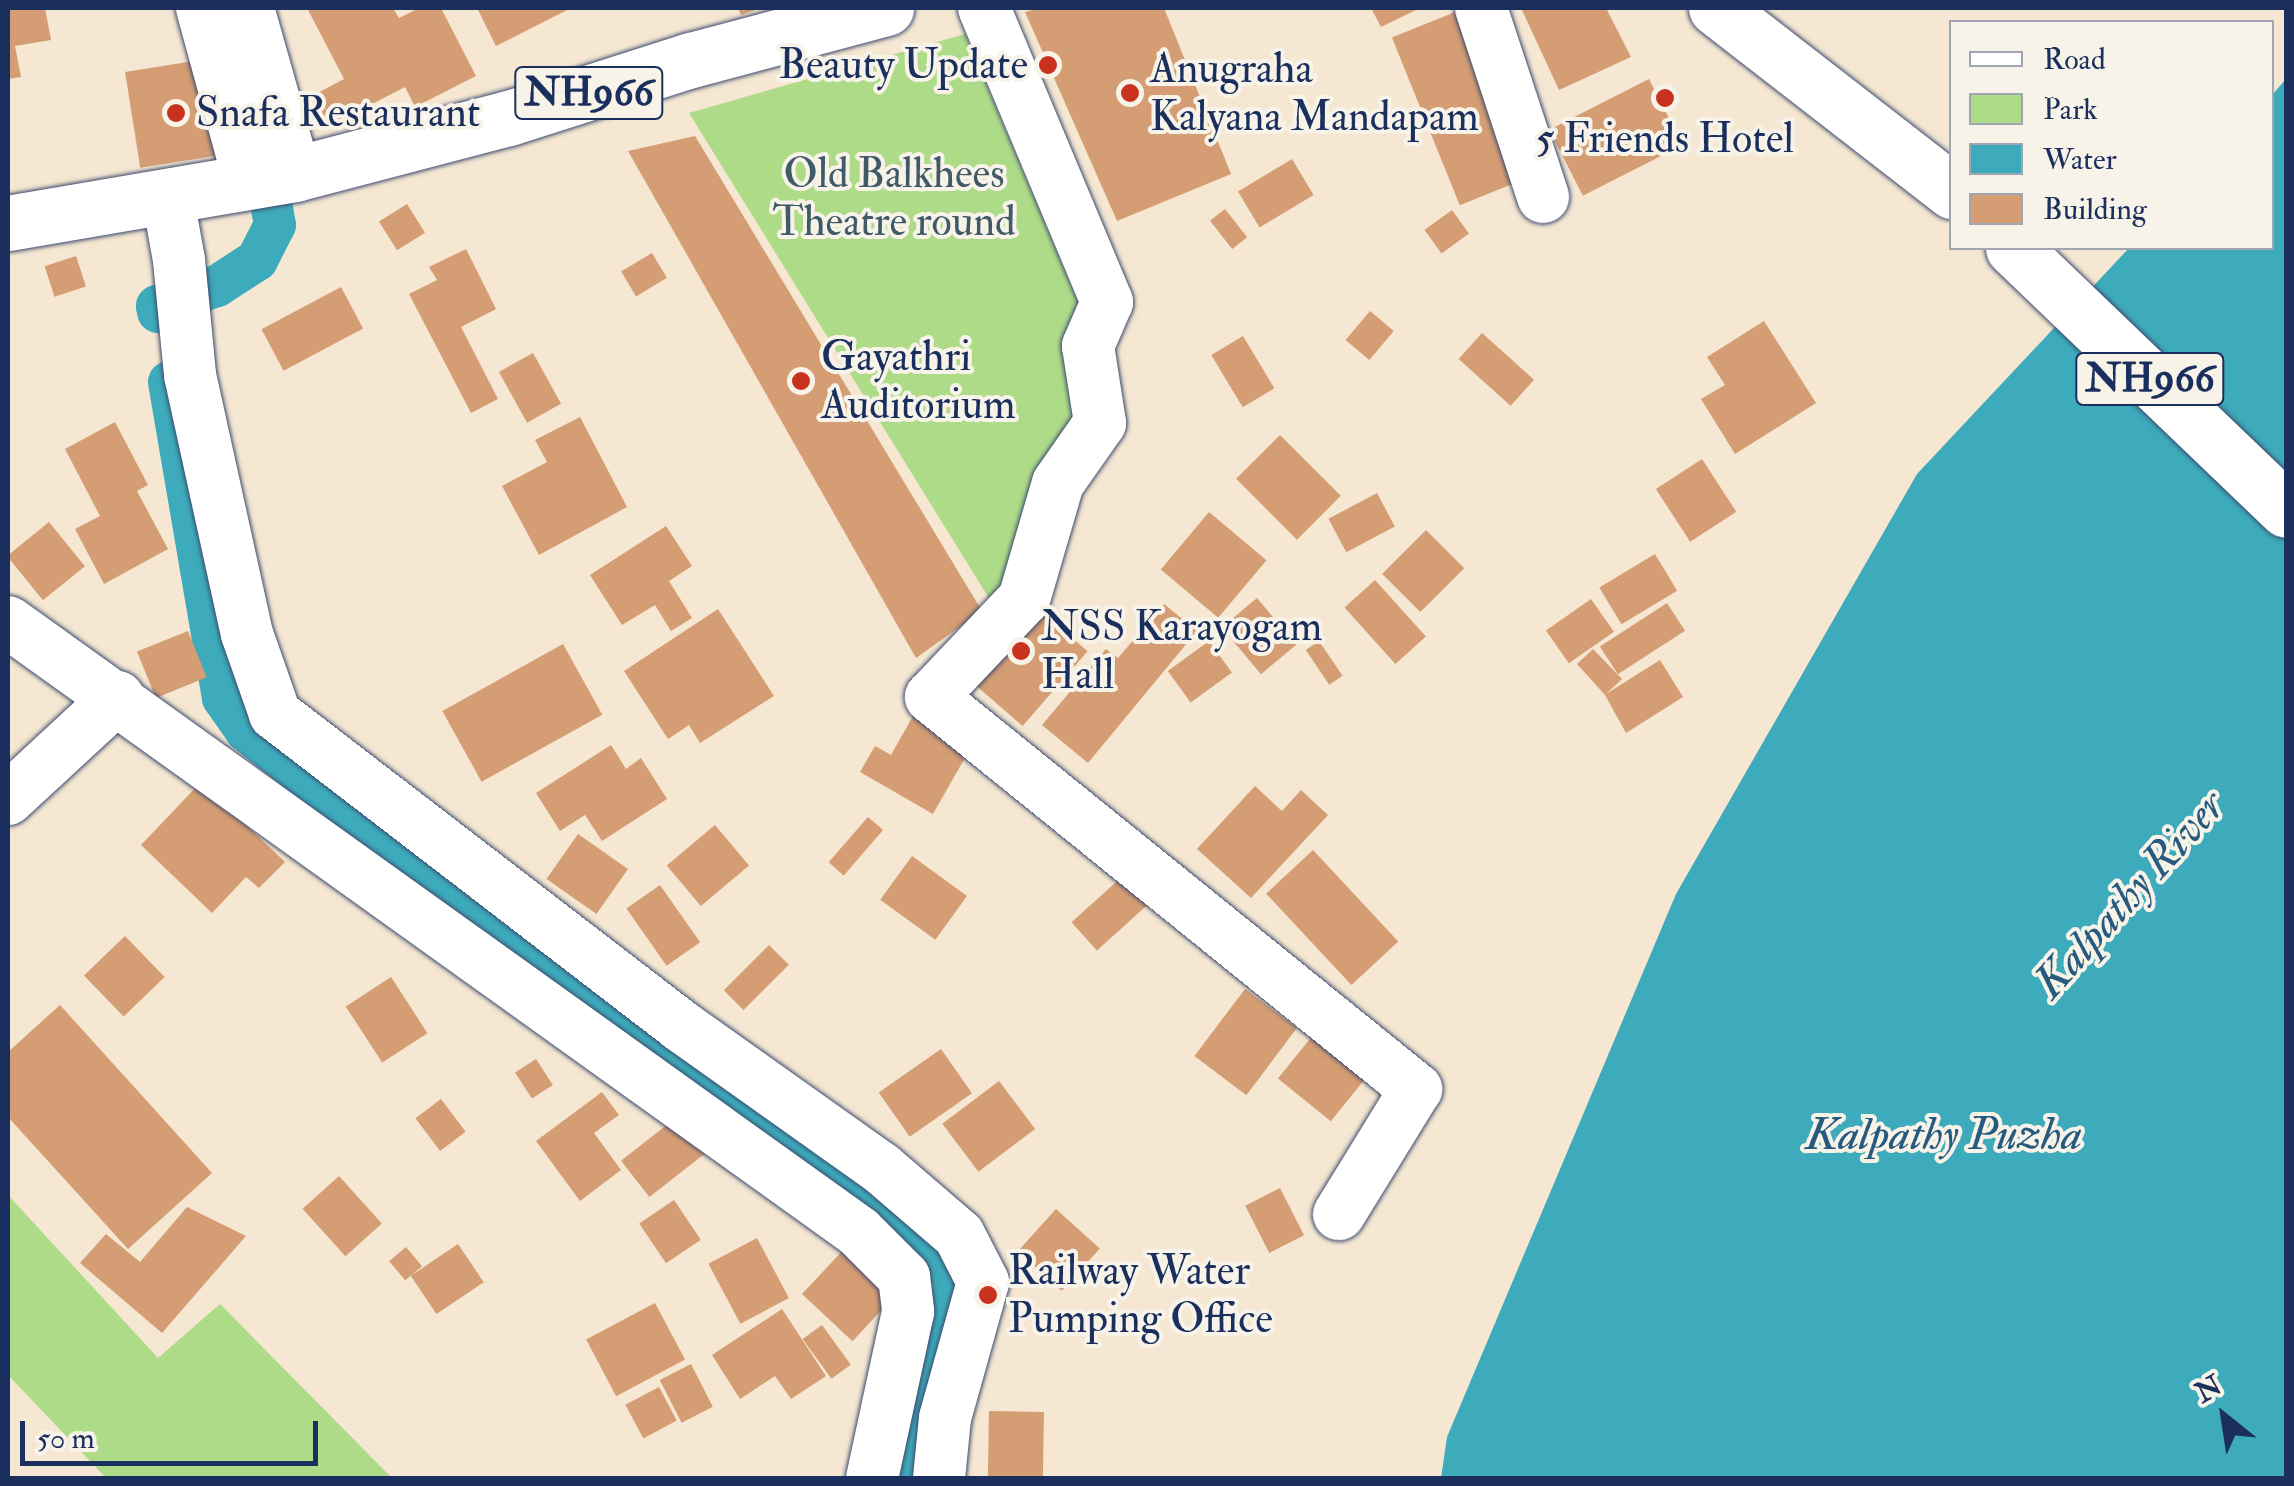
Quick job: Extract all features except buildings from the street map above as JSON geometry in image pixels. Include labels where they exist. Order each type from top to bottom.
[{"type":"highway","name":"NH966","points":[[8,223],[168,199],[272,178],[509,118],[691,60],[886,8]]},
{"type":"highway","points":[[1716,8],[1949,189]]},
{"type":"highway","name":"NH966","points":[[2015,250],[2286,510]]},
{"type":"street","points":[[202,8],[272,178]]},
{"type":"street","points":[[248,8],[272,178]]},
{"type":"street","points":[[984,8],[1107,302],[1088,346],[1100,423],[1058,484],[1024,599],[931,697],[1416,1088],[1339,1214]]},
{"type":"street","points":[[1481,8],[1543,196]]},
{"type":"street","points":[[168,199],[179,260],[190,374],[247,634],[275,714],[680,1026],[881,1168],[959,1235],[983,1282],[945,1418],[939,1478]]},
{"type":"street","points":[[8,622],[611,1058],[859,1232],[904,1277],[908,1312],[872,1478]]},
{"type":"street","points":[[8,798],[118,698]]},
{"type":"green space","name":"Old Balkhees Theatre round","points":[[965,34],[1085,318],[1083,428],[995,608],[689,113]]},
{"type":"green space","points":[[8,1195],[158,1358],[220,1304],[392,1478],[106,1478],[8,1375]]},
{"type":"water","name":"Kalpathy Puzha","points":[[2286,79],[2286,1478],[1441,1478],[1447,1437],[1676,894],[1917,474],[2127,250],[2274,250],[2274,93]]},
{"type":"waterway","points":[[158,312],[157,306],[217,286],[257,260],[275,225],[261,148]]},
{"type":"waterway","points":[[169,382],[223,698],[246,731],[614,1020],[847,1174],[944,1256],[955,1287],[914,1389],[900,1454],[904,1478]]},
{"type":"place","name":"Beauty Update","points":[[1048,65]]},
{"type":"place","name":"Anugraha Kalyana Mandapam","points":[[1130,93]]},
{"type":"place","name":"5 Friends Hotel","points":[[1665,98]]},
{"type":"place","name":"Snafa Restaurant","points":[[176,113]]},
{"type":"place","name":"Gayathri Auditorium","points":[[801,381]]},
{"type":"place","name":"NSS Karayogam Hall","points":[[1021,651]]},
{"type":"place","name":"Railway Water Pumping Office","points":[[988,1295]]},
{"type":"water label","name":"Kalpathy River","points":[[2130,895]]}]
